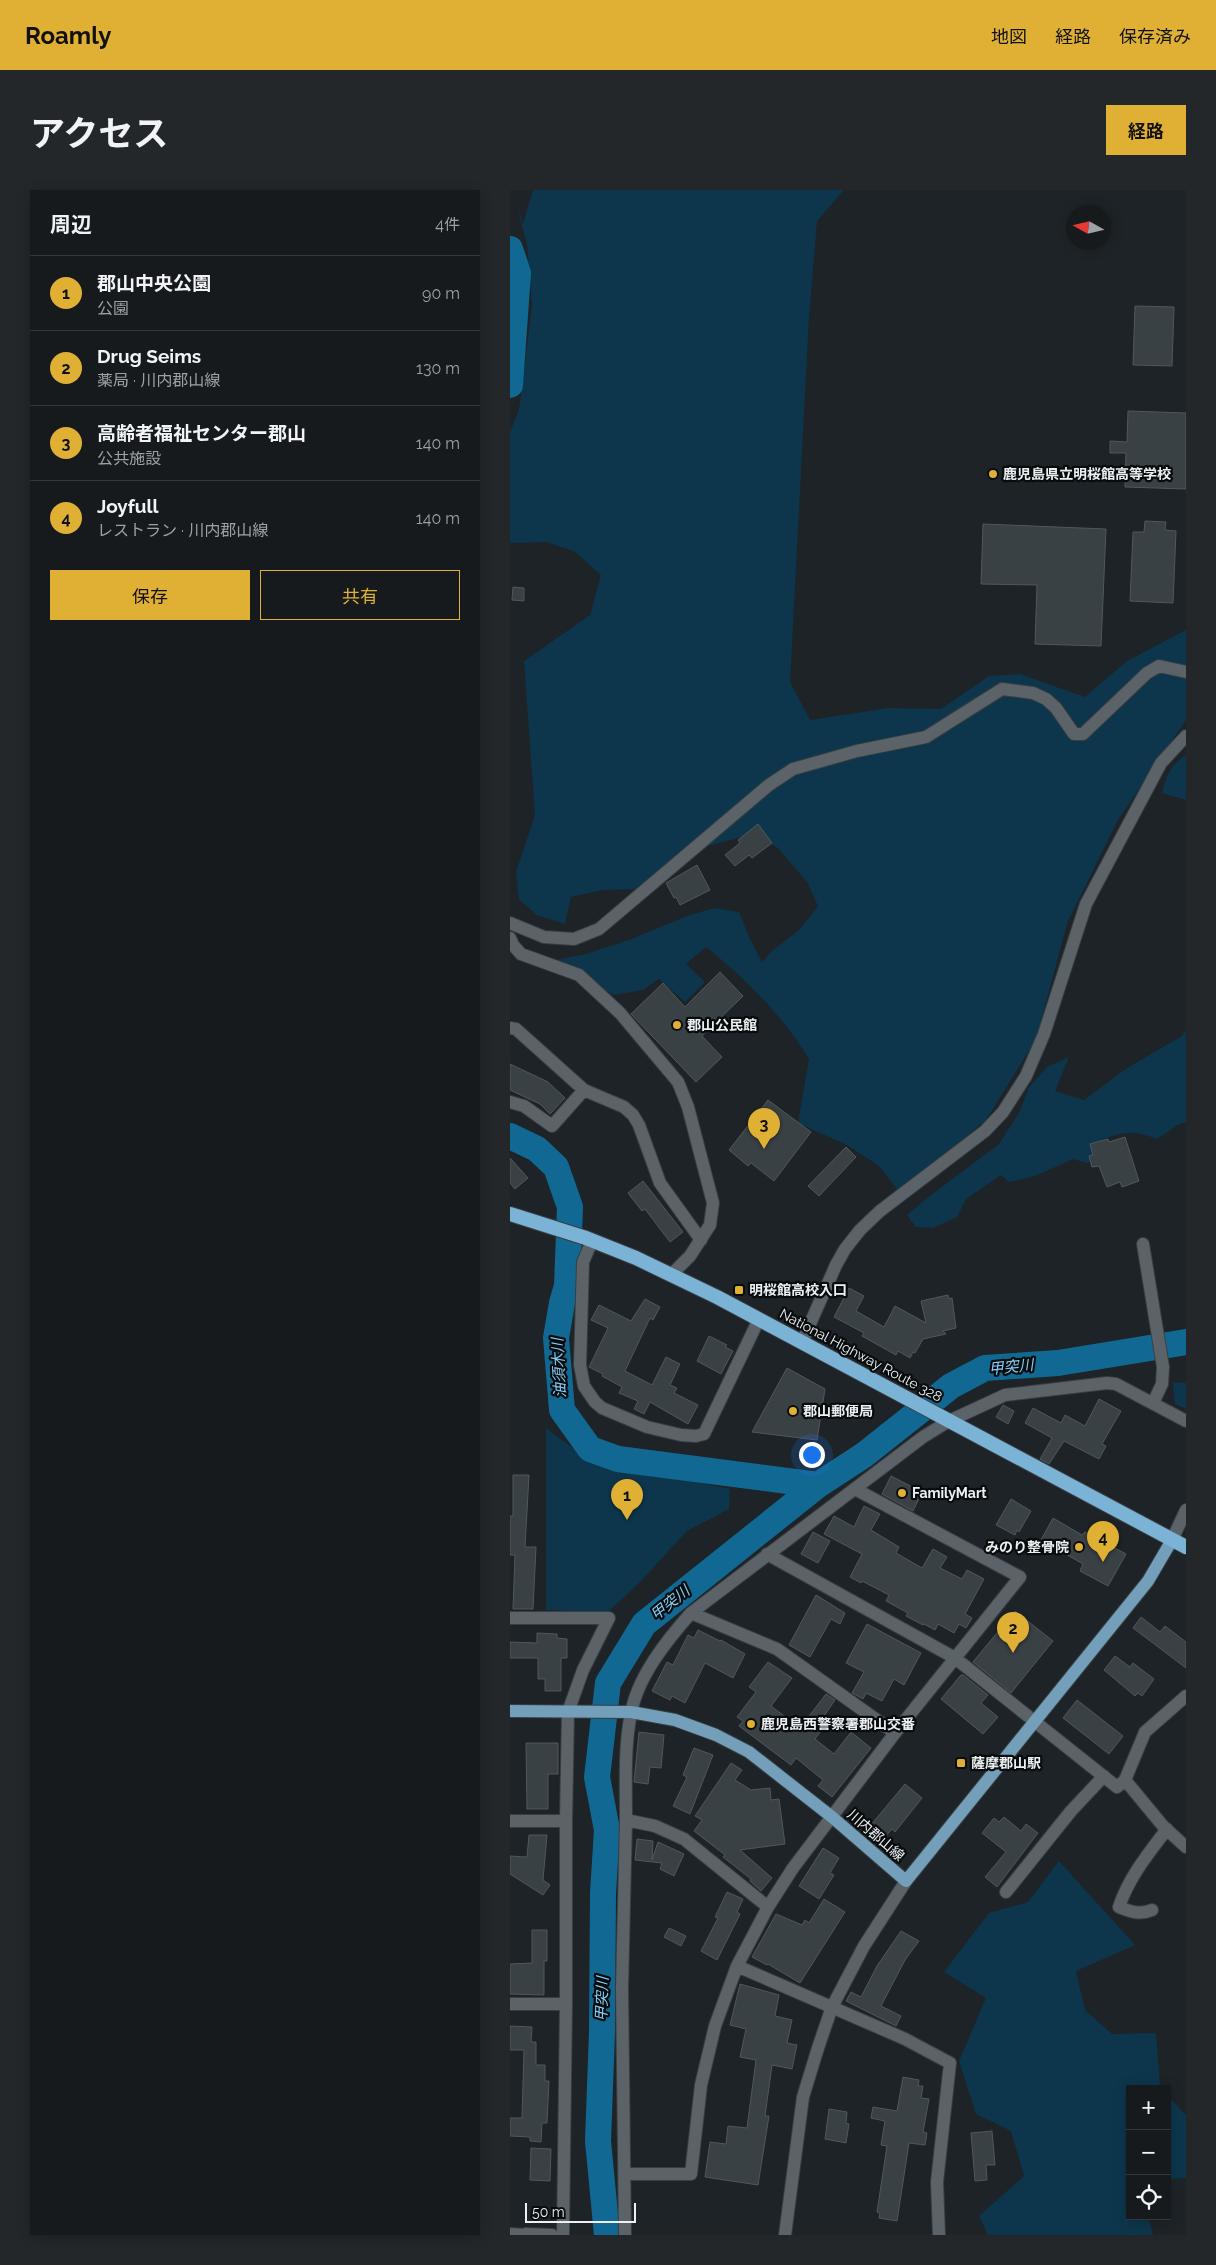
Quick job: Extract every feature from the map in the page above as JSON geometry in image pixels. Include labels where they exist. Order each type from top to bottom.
[{"type":"highway","name":"National Highway Route 328","points":[[510,1214],[589,1239],[671,1275],[759,1319],[1186,1547]]},
{"type":"main road","name":"川内郡山線","points":[[510,1711],[628,1712],[675,1720],[716,1735],[749,1752],[832,1817],[906,1881],[1148,1581],[1172,1540]]},
{"type":"street","points":[[510,923],[544,936],[574,939],[599,929],[769,784],[793,769],[857,751],[926,737],[1002,689],[1020,690],[1046,698],[1056,708],[1074,734],[1083,734],[1146,672],[1160,666],[1186,672]]},
{"type":"street","points":[[802,1342],[836,1265],[845,1249],[860,1230],[880,1211],[985,1131],[1003,1112],[1023,1082],[1044,1034],[1086,904],[1161,763],[1186,736]]},
{"type":"street","points":[[510,938],[521,954],[579,975],[620,1013],[678,1082],[688,1107],[713,1203],[710,1225],[690,1256],[671,1275]]},
{"type":"street","points":[[510,1028],[516,1029],[584,1090],[624,1106],[633,1115],[639,1125],[660,1183],[701,1240]]},
{"type":"street","points":[[510,1102],[524,1106],[552,1126],[584,1090]]},
{"type":"street","points":[[589,1239],[583,1262],[580,1365],[584,1386],[602,1408],[647,1427],[696,1436],[704,1434],[759,1319]]},
{"type":"street","points":[[1143,1244],[1156,1315],[1163,1368],[1162,1384],[1153,1403]]},
{"type":"street","points":[[625,2235],[622,1988],[628,1712],[645,1675],[666,1641],[691,1613],[946,1419],[1005,1395],[1106,1383],[1116,1384],[1186,1420]]},
{"type":"street","points":[[625,2174],[691,2174],[701,2085],[715,2026],[737,1966],[768,1907],[793,1868],[895,1733],[1020,1578],[856,1489]]},
{"type":"street","points":[[1172,1540],[1186,1510]]},
{"type":"street","points":[[767,1554],[955,1658],[1117,1787],[1125,1780],[1145,1732],[1186,1696]]},
{"type":"street","points":[[691,1613],[777,1649],[895,1733]]},
{"type":"street","points":[[510,1618],[609,1618],[582,1670],[573,1712],[566,1821],[564,2235]]},
{"type":"street","points":[[1006,1892],[1071,1811],[1104,1776]]},
{"type":"street","points":[[1125,1780],[1167,1829],[1186,1847]]},
{"type":"street","points":[[626,1820],[655,1826],[684,1839],[768,1907]]},
{"type":"street","points":[[510,1821],[566,1821]]},
{"type":"street","points":[[1152,1910],[1145,1913],[1134,1913],[1119,1907],[1126,1886],[1167,1829]]},
{"type":"street","points":[[785,2235],[803,2097],[832,2007],[864,1946],[906,1881]]},
{"type":"street","points":[[737,1966],[905,2039],[950,2063],[937,2182],[939,2235]]},
{"type":"street","points":[[510,2004],[566,2004]]},
{"type":"street","points":[[510,2234],[552,2235]]},
{"type":"shaded area","points":[[533,190],[844,190],[817,221],[809,317],[790,682],[810,720],[889,708],[941,709],[989,676],[1020,674],[1085,697],[1127,661],[1186,630],[1186,720],[1118,820],[1068,921],[1036,1039],[986,1120],[899,1192],[879,1166],[847,1145],[798,1123],[809,1059],[775,1013],[749,985],[706,947],[686,964],[705,982],[685,1002],[659,979],[643,990],[614,995],[550,961],[586,954],[629,940],[687,916],[714,908],[739,912],[762,962],[772,951],[799,930],[818,906],[807,882],[778,848],[753,834],[685,852],[640,889],[602,890],[571,897],[565,924],[536,915],[519,899],[516,872],[535,815],[524,661],[590,615],[601,575],[574,551],[546,542],[510,543],[510,432],[519,410],[532,305],[527,244],[516,203],[523,224]]},
{"type":"shaded area","points":[[1186,755],[1186,800],[1162,793],[1170,771]]},
{"type":"shaded area","points":[[1186,1030],[1186,1122],[1176,1126],[1157,1139],[1141,1134],[1128,1133],[1100,1141],[1092,1161],[1087,1163],[1073,1159],[1035,1176],[1009,1182],[1001,1175],[966,1199],[957,1217],[933,1228],[916,1227],[907,1215],[999,1144],[1020,1111],[1029,1087],[1047,1067],[1069,1057],[1055,1091],[1084,1100],[1127,1068],[1182,1036]]},
{"type":"shaded area","points":[[1173,1382],[1186,1383],[1186,1409],[1175,1404]]},
{"type":"shaded area","points":[[546,1428],[590,1461],[730,1489],[729,1509],[687,1531],[639,1583],[607,1613],[546,1610]]},
{"type":"shaded area","points":[[1059,1861],[1135,1945],[1076,1971],[1085,2010],[1112,2034],[1156,2033],[1160,2085],[1126,2085],[1126,2220],[1149,2220],[1153,2235],[988,2235],[979,2216],[1024,2176],[1011,2131],[976,2114],[959,2061],[986,1998],[944,1972],[989,1913],[1028,1902]]},
{"type":"shaded area","points":[[1171,2099],[1186,2115],[1186,2178],[1171,2179]]},
{"type":"building","points":[[1135,306],[1174,307],[1172,366],[1133,365]]},
{"type":"building","points":[[1128,411],[1186,413],[1186,489],[1125,487],[1126,453],[1110,453],[1110,441],[1127,442]]},
{"type":"building","points":[[1145,521],[1166,522],[1165,530],[1176,531],[1173,603],[1130,601],[1133,532],[1144,532]]},
{"type":"building","points":[[983,524],[1106,529],[1101,646],[1035,644],[1037,585],[981,584]]},
{"type":"building","points":[[513,587],[524,588],[524,601],[512,600]]},
{"type":"building","points":[[758,824],[772,843],[752,858],[749,855],[735,866],[725,855],[740,843],[738,840]]},
{"type":"building","points":[[697,865],[710,890],[680,905],[666,883]]},
{"type":"building","name":"郡山公民館","points":[[720,972],[743,996],[702,1036],[722,1057],[696,1082],[631,1014],[663,983],[685,1007]]},
{"type":"building","points":[[510,1064],[548,1082],[565,1098],[550,1114],[540,1104],[510,1090]]},
{"type":"building","points":[[768,1100],[811,1132],[774,1181],[751,1163],[748,1166],[729,1150]]},
{"type":"building","points":[[1125,1137],[1139,1181],[1122,1187],[1120,1182],[1107,1187],[1099,1166],[1092,1167],[1089,1156],[1093,1155],[1090,1144],[1108,1139],[1109,1142]]},
{"type":"building","points":[[846,1147],[856,1157],[819,1196],[808,1186]]},
{"type":"building","points":[[510,1158],[528,1178],[515,1189],[510,1183]]},
{"type":"building","points":[[643,1181],[683,1232],[670,1242],[645,1209],[642,1211],[628,1193]]},
{"type":"building","points":[[849,1288],[864,1296],[856,1311],[884,1327],[895,1306],[926,1323],[921,1301],[948,1295],[949,1299],[952,1298],[956,1328],[943,1331],[946,1334],[923,1339],[910,1358],[898,1351],[896,1355],[862,1336],[864,1333],[834,1317]]},
{"type":"building","points":[[645,1299],[660,1307],[653,1320],[650,1318],[625,1371],[652,1385],[666,1357],[680,1364],[670,1385],[677,1388],[674,1393],[698,1405],[688,1424],[650,1402],[644,1414],[634,1409],[638,1401],[619,1393],[622,1387],[589,1367],[608,1328],[591,1320],[599,1305],[631,1321]]},
{"type":"building","points":[[709,1336],[727,1345],[725,1347],[733,1351],[721,1374],[697,1361]]},
{"type":"building","name":"郡山郵便局","points":[[787,1368],[825,1389],[817,1440],[752,1432]]},
{"type":"building","points":[[1099,1399],[1121,1411],[1102,1444],[1106,1446],[1099,1459],[1064,1441],[1049,1464],[1040,1459],[1052,1438],[1025,1423],[1033,1408],[1061,1423],[1065,1415],[1085,1426]]},
{"type":"building","points":[[1003,1405],[1014,1411],[1008,1424],[996,1417]]},
{"type":"building","points":[[513,1475],[529,1475],[525,1547],[536,1547],[533,1609],[513,1609],[515,1555],[510,1555],[510,1516],[513,1516]]},
{"type":"building","name":"FamilyMart","points":[[891,1476],[922,1492],[913,1511],[882,1494]]},
{"type":"building","points":[[1011,1499],[1031,1511],[1019,1532],[1017,1530],[1015,1535],[996,1525]]},
{"type":"building","points":[[864,1506],[880,1514],[871,1530],[899,1547],[896,1553],[922,1568],[933,1549],[947,1557],[940,1568],[962,1579],[967,1570],[984,1579],[965,1614],[972,1618],[966,1628],[959,1624],[954,1633],[938,1624],[935,1630],[923,1625],[906,1616],[908,1613],[886,1601],[889,1595],[850,1577],[862,1554],[824,1534],[834,1516],[854,1527]]},
{"type":"building","points":[[1053,1518],[1082,1535],[1085,1532],[1126,1554],[1108,1586],[1080,1571],[1083,1564],[1041,1540]]},
{"type":"building","points":[[813,1532],[830,1541],[818,1563],[801,1554]]},
{"type":"building","points":[[816,1595],[845,1613],[840,1624],[831,1619],[810,1657],[789,1645]]},
{"type":"building","points":[[1015,1611],[1053,1641],[1011,1693],[973,1662]]},
{"type":"building","points":[[1141,1617],[1160,1632],[1165,1626],[1186,1642],[1186,1668],[1133,1628]]},
{"type":"building","points":[[867,1624],[921,1653],[904,1685],[894,1679],[882,1701],[866,1693],[863,1699],[852,1693],[864,1672],[846,1663]]},
{"type":"building","points":[[698,1630],[721,1640],[745,1654],[733,1678],[705,1663],[685,1703],[672,1696],[670,1700],[652,1691],[667,1662],[673,1665],[688,1635],[694,1638]]},
{"type":"building","points":[[537,1633],[557,1634],[557,1638],[567,1639],[567,1658],[561,1658],[561,1691],[545,1691],[545,1679],[538,1679],[538,1658],[510,1658],[510,1642],[537,1643]]},
{"type":"building","points":[[1115,1656],[1130,1667],[1133,1663],[1154,1679],[1142,1696],[1138,1693],[1135,1696],[1104,1670]]},
{"type":"building","points":[[768,1662],[792,1678],[771,1706],[800,1728],[826,1694],[835,1700],[824,1716],[826,1717],[824,1720],[827,1723],[815,1739],[834,1754],[851,1732],[871,1748],[832,1797],[818,1786],[823,1780],[796,1758],[791,1765],[739,1726],[743,1721],[737,1717],[756,1692],[749,1687]]},
{"type":"building","points":[[961,1675],[988,1695],[981,1703],[998,1717],[983,1734],[941,1699]]},
{"type":"building","points":[[1077,1700],[1123,1736],[1109,1754],[1063,1718]]},
{"type":"building","points":[[639,1732],[664,1735],[661,1768],[650,1767],[648,1784],[634,1782]]},
{"type":"building","points":[[526,1743],[558,1743],[558,1774],[548,1774],[548,1809],[527,1809]]},
{"type":"building","points":[[694,1748],[713,1755],[690,1814],[673,1806],[687,1777],[683,1775]]},
{"type":"building","points":[[731,1763],[742,1770],[735,1780],[751,1790],[770,1788],[771,1800],[779,1799],[785,1844],[740,1850],[772,1878],[761,1891],[750,1881],[751,1879],[723,1857],[725,1855],[694,1831],[702,1820],[695,1816]]},
{"type":"building","points":[[905,1784],[922,1798],[895,1832],[892,1829],[884,1838],[870,1826]]},
{"type":"building","points":[[1004,1817],[1021,1831],[1026,1824],[1038,1833],[997,1887],[985,1877],[1006,1852],[982,1833],[994,1818],[999,1822]]},
{"type":"building","points":[[529,1835],[547,1835],[543,1880],[550,1885],[543,1895],[510,1874],[510,1856],[527,1857]]},
{"type":"building","points":[[637,1839],[653,1841],[652,1860],[658,1842],[684,1854],[674,1876],[660,1869],[662,1863],[635,1860]]},
{"type":"building","points":[[823,1848],[839,1858],[830,1873],[834,1875],[819,1899],[799,1886]]},
{"type":"building","points":[[727,1892],[743,1899],[737,1912],[740,1914],[717,1960],[701,1951],[718,1918],[715,1917]]},
{"type":"building","points":[[824,1899],[845,1912],[800,1983],[752,1957],[776,1914],[802,1925],[805,1920],[809,1923]]},
{"type":"building","points":[[669,1928],[686,1936],[681,1946],[664,1937]]},
{"type":"building","points":[[532,1930],[547,1930],[547,1961],[544,1961],[544,1995],[510,1994],[510,1964],[532,1963]]},
{"type":"building","points":[[901,1931],[919,1941],[905,1960],[881,2006],[901,2016],[896,2026],[846,2001],[851,1992],[861,1997],[877,1966]]},
{"type":"building","points":[[740,1984],[779,1995],[775,2016],[792,2020],[787,2043],[797,2045],[792,2069],[772,2065],[765,2116],[769,2116],[758,2185],[705,2177],[710,2142],[726,2144],[728,2126],[747,2128],[756,2060],[740,2057],[746,2029],[730,2025]]},
{"type":"building","points":[[510,2026],[532,2027],[531,2042],[536,2042],[536,2065],[545,2065],[545,2081],[549,2081],[547,2123],[542,2123],[541,2142],[530,2141],[530,2137],[510,2136],[510,2118],[522,2118],[524,2050],[510,2050]]},
{"type":"building","points":[[903,2077],[919,2080],[918,2086],[923,2086],[921,2098],[929,2099],[923,2132],[927,2133],[925,2145],[909,2143],[897,2221],[879,2218],[880,2213],[877,2212],[887,2146],[881,2145],[885,2121],[871,2118],[873,2107],[897,2111]]},
{"type":"building","points":[[829,2109],[847,2112],[846,2123],[849,2124],[846,2143],[825,2139]]},
{"type":"building","points":[[992,2131],[995,2165],[986,2165],[987,2180],[975,2181],[971,2133]]},
{"type":"building","points":[[531,2148],[551,2149],[550,2181],[530,2180]]},
{"type":"waterway","name":"油須木川","points":[[510,249],[518,273],[510,385]]},
{"type":"waterway","name":"油須木川","points":[[510,1136],[537,1149],[556,1167],[570,1207],[567,1286],[556,1338],[562,1410],[590,1449],[618,1459],[818,1485]]},
{"type":"waterway","name":"甲突川","points":[[607,2235],[598,2141],[602,2032],[603,1893],[607,1830],[597,1777],[608,1683],[644,1624],[818,1485],[864,1455],[951,1386],[985,1368],[1058,1363],[1186,1342]]},
{"type":"place","name":"鹿児島県立明桜館高等学校","points":[[993,474]]},
{"type":"place","name":"郡山公民館","points":[[677,1025]]},
{"type":"place","name":"高齢者福祉センター郡山","points":[[764,1149]]},
{"type":"place","name":"明桜館高校入口","points":[[739,1290]]},
{"type":"place","name":"郡山郵便局","points":[[793,1411]]},
{"type":"place","name":"FamilyMart","points":[[902,1493]]},
{"type":"place","name":"郡山中央公園","points":[[627,1520]]},
{"type":"place","name":"みのり整骨院","points":[[1079,1547]]},
{"type":"place","name":"Joyfull","points":[[1103,1562]]},
{"type":"place","name":"Drug Seims","points":[[1013,1653]]},
{"type":"place","name":"鹿児島西警察署郡山交番","points":[[751,1724]]},
{"type":"place","name":"薩摩郡山駅","points":[[961,1763]]}]
